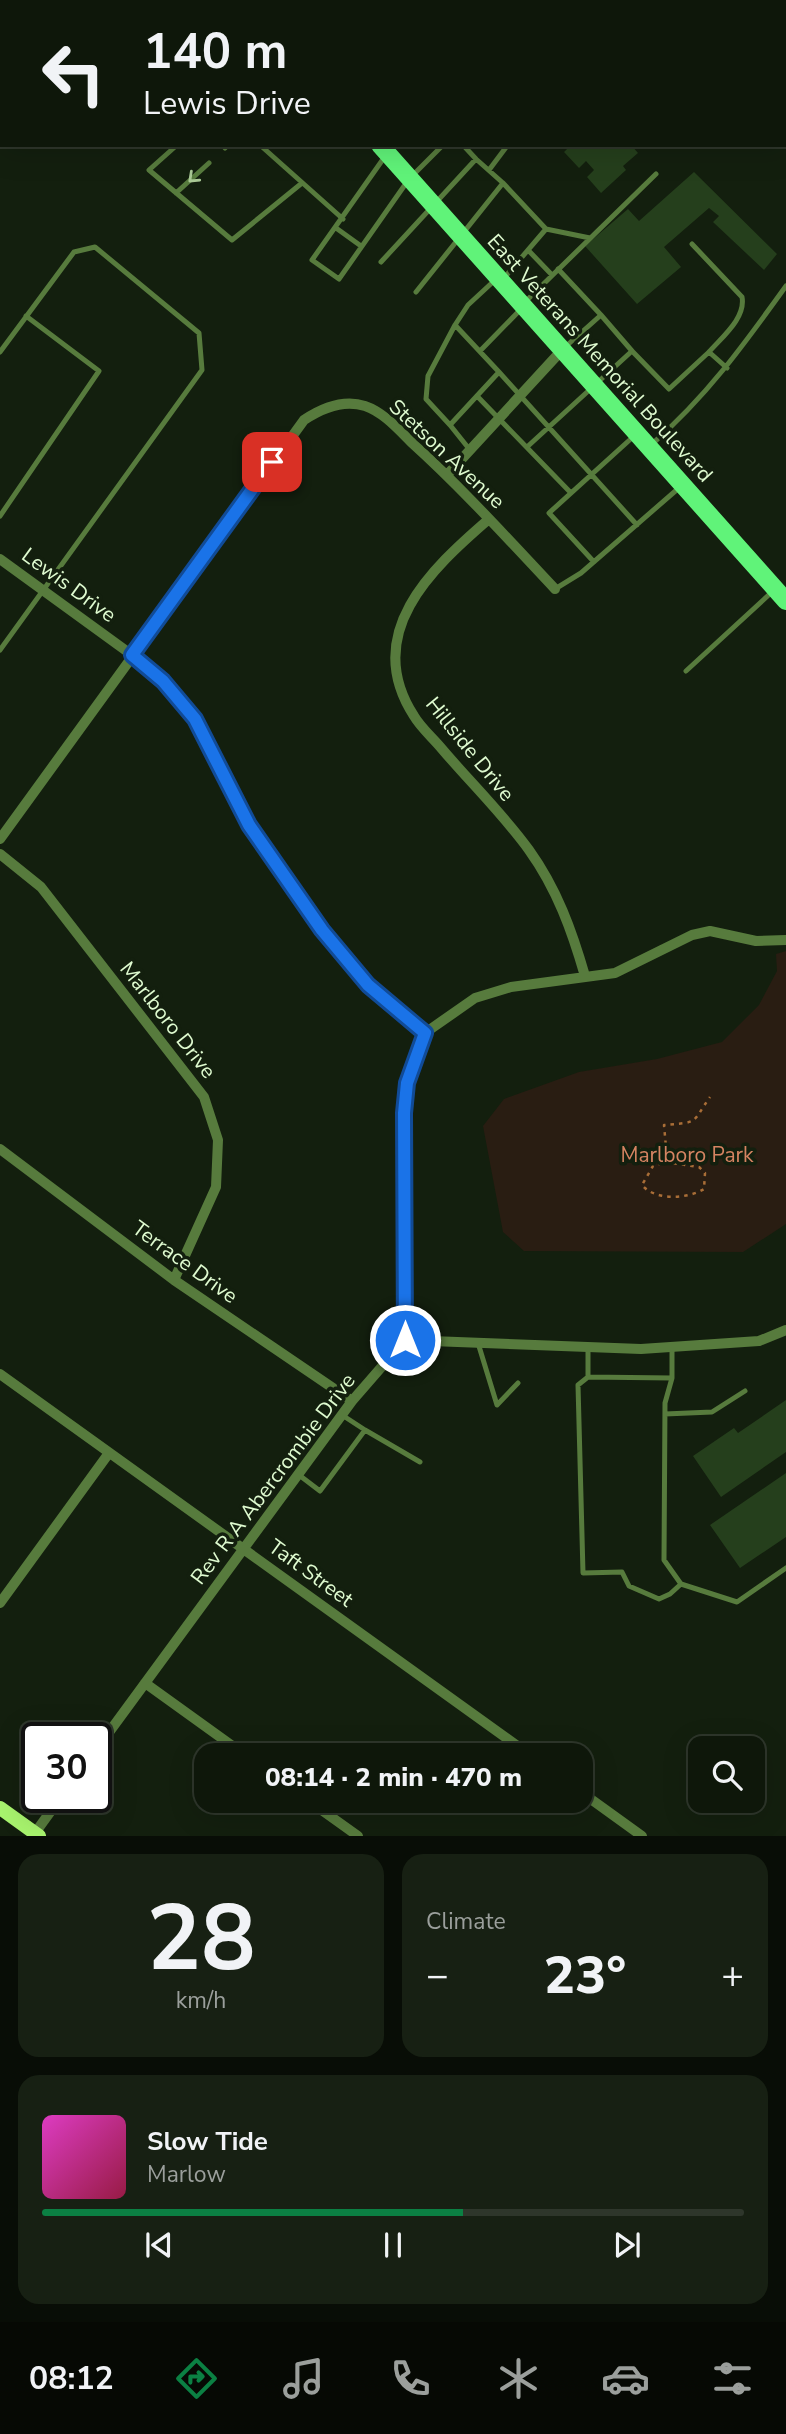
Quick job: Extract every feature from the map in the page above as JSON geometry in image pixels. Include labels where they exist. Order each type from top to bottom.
[{"type":"main road","name":"East Veterans Memorial Boulevard","points":[[386,148],[460,236],[781,595]]},
{"type":"street","points":[[447,475],[562,350]]},
{"type":"street","name":"Stetson Avenue","points":[[0,839],[304,420],[322,408],[344,404],[364,406],[382,415],[447,475],[555,589]]},
{"type":"street","name":"Hillside Drive","points":[[489,519],[440,561],[414,594],[397,636],[398,677],[413,716],[527,848],[551,882],[586,976]]},
{"type":"street","name":"Lewis Drive","points":[[0,559],[132,655],[163,681],[195,719],[249,825],[322,930],[368,985],[425,1033]]},
{"type":"street","name":"Marlboro Drive","points":[[0,854],[41,887],[204,1097],[218,1140],[216,1187],[174,1280]]},
{"type":"street","points":[[786,940],[756,941],[710,931],[692,935],[615,974],[511,987],[475,998],[425,1033],[407,1083],[404,1113],[405,1340],[588,1347],[672,1347],[758,1341],[786,1330]]},
{"type":"street","name":"Terrace Drive","points":[[0,1149],[174,1280],[352,1401]]},
{"type":"street","name":"Rev R A Abercrombie Drive","points":[[112,1728],[352,1401],[405,1340]]},
{"type":"street","name":"Taft Street","points":[[0,1374],[513,1743]]},
{"type":"street","points":[[0,1603],[109,1453]]},
{"type":"street","points":[[145,1684],[228,1743]]},
{"type":"street","points":[[593,1801],[642,1836]]},
{"type":"street","points":[[0,1808],[37,1834],[51,1813]]},
{"type":"street","points":[[326,1813],[358,1836]]},
{"type":"lane","points":[[175,147],[149,170],[232,240],[302,183]]},
{"type":"lane","points":[[262,147],[343,219]]},
{"type":"lane","points":[[386,148],[343,219],[312,260],[338,279],[409,178],[441,147]]},
{"type":"lane","points":[[465,147],[503,183],[545,229],[590,238]]},
{"type":"lane","points":[[489,170],[506,147]]},
{"type":"lane","points":[[381,262],[435,207],[476,159]]},
{"type":"lane","points":[[176,193],[209,163]]},
{"type":"lane","points":[[480,351],[552,275],[656,174]]},
{"type":"lane","points":[[416,292],[503,183]]},
{"type":"lane","points":[[336,228],[361,246]]},
{"type":"lane","points":[[470,450],[426,399],[428,376],[468,305],[499,280],[545,229]]},
{"type":"lane","points":[[558,269],[669,390],[709,352],[741,314],[744,305],[742,297],[692,244]]},
{"type":"lane","points":[[0,352],[74,252],[95,247],[199,333],[202,370],[0,650]]},
{"type":"lane","points":[[528,250],[552,275]]},
{"type":"lane","points":[[593,562],[549,513],[592,474],[691,410],[727,369],[786,286]]},
{"type":"lane","points":[[562,350],[601,315]]},
{"type":"lane","points":[[0,516],[99,370],[26,316]]},
{"type":"lane","points":[[456,326],[637,525]]},
{"type":"lane","points":[[527,447],[632,351]]},
{"type":"lane","points":[[709,352],[727,369]]},
{"type":"lane","points":[[450,425],[499,372]]},
{"type":"lane","points":[[477,396],[571,493]]},
{"type":"lane","points":[[555,589],[593,562],[682,485]]},
{"type":"lane","points":[[686,671],[781,595]]},
{"type":"lane","points":[[478,1343],[497,1405],[518,1383]]},
{"type":"lane","points":[[588,1347],[588,1377]]},
{"type":"lane","points":[[672,1347],[672,1378],[665,1414],[664,1560],[681,1584],[737,1602],[786,1568]]},
{"type":"lane","points":[[672,1378],[588,1377],[578,1385],[583,1573],[622,1572],[629,1586],[659,1599],[681,1584]]},
{"type":"lane","points":[[665,1414],[712,1412],[745,1391]]},
{"type":"lane","points":[[342,1415],[420,1462]]},
{"type":"lane","points":[[299,1475],[320,1490],[365,1430]]},
{"type":"path","points":[[666,1162],[664,1125],[690,1123],[699,1117],[710,1097]]},
{"type":"path","points":[[623,1151],[634,1148],[667,1156]]},
{"type":"path","points":[[666,1162],[699,1167],[705,1173],[704,1189],[692,1196],[658,1197],[646,1190],[642,1185],[648,1171],[666,1162]]},
{"type":"green space","name":"Marlboro Park","points":[[786,951],[786,1224],[743,1252],[524,1251],[503,1232],[483,1126],[504,1099],[579,1072],[657,1059],[722,1042],[759,1005],[777,971],[776,954]]},
{"type":"building","points":[[569,147],[633,147],[638,153],[623,166],[626,170],[601,193],[587,177],[594,170],[586,161],[579,168],[564,152]]},
{"type":"building","points":[[694,172],[777,254],[764,270],[713,222],[719,216],[709,208],[664,247],[681,267],[637,304],[585,246],[628,209],[639,221]]},
{"type":"building","points":[[786,1400],[786,1452],[721,1497],[693,1456],[734,1428],[738,1433]]},
{"type":"building","points":[[786,1473],[786,1537],[740,1568],[710,1525]]},
{"type":"route","points":[[272,462],[132,655],[163,681],[195,719],[249,825],[322,930],[368,985],[425,1033],[407,1083],[404,1113],[405,1340]]}]
